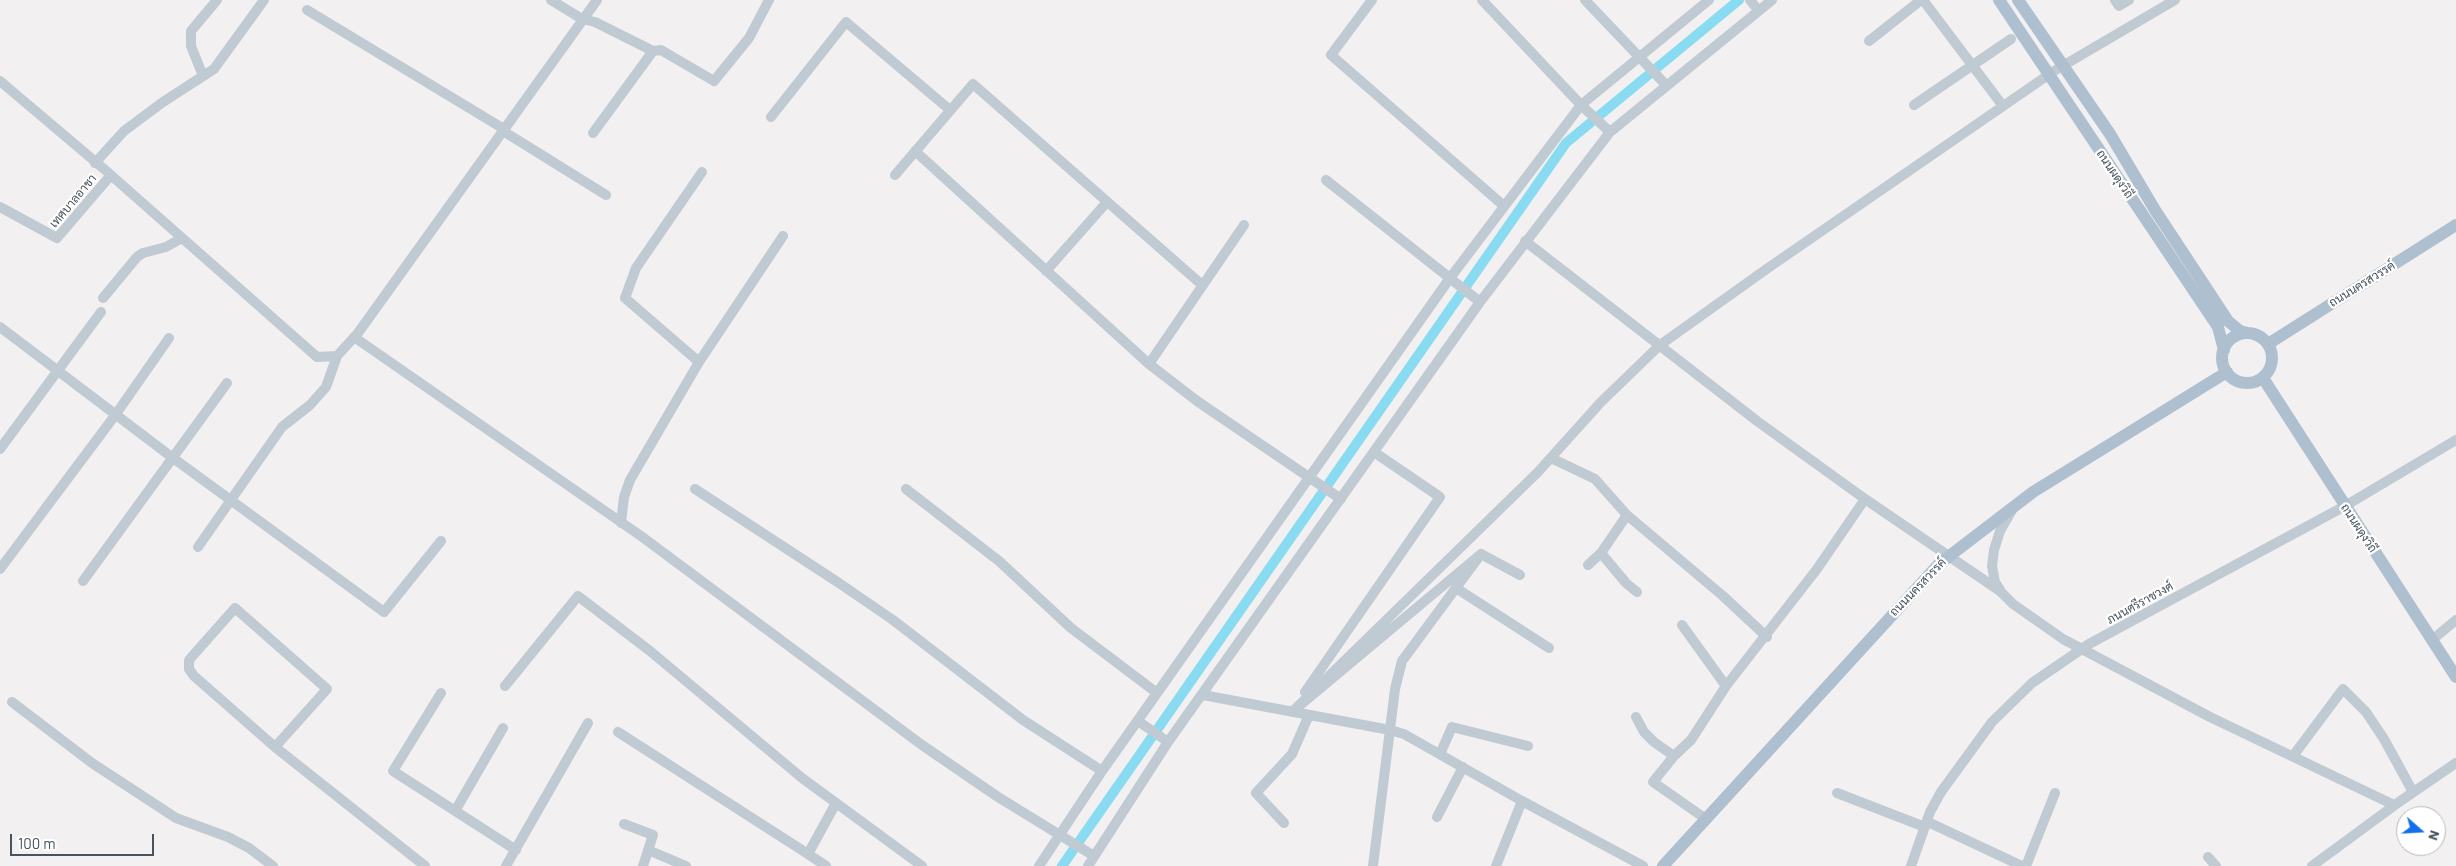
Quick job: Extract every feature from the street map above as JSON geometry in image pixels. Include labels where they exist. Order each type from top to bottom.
[{"type":"main road","name":"ถนนผดุงวิถี","points":[[1999,0],[2218,328],[2224,350]]},
{"type":"main road","name":"ถนนผดุงวิถี","points":[[2018,0],[2061,66],[2110,134],[2155,210],[2228,321],[2240,331],[2248,333]]},
{"type":"main road","name":"ถนนนครสวรรค์","points":[[2268,344],[2456,225]]},
{"type":"main road","points":[[2248,333],[2262,338],[2268,344],[2272,362],[2263,378],[2248,384],[2232,378],[2223,365],[2224,350],[2234,338],[2248,333]]},
{"type":"main road","name":"ถนนนครสวรรค์","points":[[1663,866],[1921,581],[1949,556],[2040,487],[2227,372]]},
{"type":"main road","name":"ถนนผดุงวิถี","points":[[2263,378],[2456,677]]},
{"type":"street","points":[[203,76],[191,46],[190,31],[217,0]]},
{"type":"street","points":[[96,163],[124,131],[214,69],[264,0]]},
{"type":"street","points":[[551,0],[582,19],[595,22],[653,51],[661,50],[714,81],[749,38],[769,0]]},
{"type":"street","points":[[198,547],[282,427],[310,405],[326,387],[337,356],[354,338],[596,0]]},
{"type":"street","points":[[1372,0],[1331,55],[1504,206]]},
{"type":"street","points":[[1482,0],[1581,105],[1610,132]]},
{"type":"street","points":[[1585,0],[1666,85]]},
{"type":"street","points":[[1039,866],[1157,693],[1450,278],[1581,105],[1638,56],[1709,0]]},
{"type":"street","points":[[1750,0],[1758,10]]},
{"type":"street","points":[[1088,866],[1168,742],[1480,302],[1610,132],[1772,0]]},
{"type":"street","points":[[1869,40],[1922,0],[2003,106]]},
{"type":"street","points":[[2115,0],[2119,6],[2129,0]]},
{"type":"street","points":[[1292,712],[1551,458],[1601,402],[1660,345],[1925,158],[2061,66],[2175,0]]},
{"type":"street","points":[[307,10],[504,130],[606,195]]},
{"type":"street","points":[[771,117],[846,22],[950,110]]},
{"type":"street","points":[[1914,105],[2011,39]]},
{"type":"street","points":[[593,133],[653,51]]},
{"type":"street","points":[[0,81],[111,175],[317,358],[337,356]]},
{"type":"street","points":[[895,176],[973,84],[1201,284]]},
{"type":"street","points":[[915,151],[1149,364],[1197,401],[1341,500]]},
{"type":"street","points":[[699,362],[625,298],[636,268],[702,172]]},
{"type":"street","name":"เทศบาลอาชา","points":[[0,207],[57,238],[111,175]]},
{"type":"street","points":[[1326,180],[1480,302]]},
{"type":"street","points":[[1046,271],[1108,202]]},
{"type":"street","points":[[1149,364],[1201,284],[1244,225]]},
{"type":"street","points":[[621,523],[624,497],[630,480],[699,362],[783,236]]},
{"type":"street","points":[[103,298],[137,257],[143,253],[166,247],[182,238]]},
{"type":"street","points":[[1525,241],[1757,421],[1865,499],[2000,591],[2013,604],[2081,650],[2210,718],[2394,805]]},
{"type":"street","points":[[0,449],[101,312]]},
{"type":"street","points":[[0,326],[172,458],[384,612],[441,541]]},
{"type":"street","points":[[0,569],[116,414],[169,338]]},
{"type":"street","points":[[354,338],[621,523],[922,745],[998,797],[1094,856]]},
{"type":"street","points":[[83,581],[227,382]]},
{"type":"street","name":"ภนนศรีราชวงศ์","points":[[1911,866],[1926,825],[1941,792],[1992,722],[2032,683],[2081,650],[2344,506],[2456,440]]},
{"type":"street","points":[[1292,712],[1440,497],[1374,452]]},
{"type":"street","points":[[1551,458],[1595,480],[1627,515],[1723,596],[1766,636]]},
{"type":"street","points":[[695,489],[847,588],[893,620],[1023,720],[1102,772]]},
{"type":"street","points":[[906,489],[999,561],[1071,628],[1157,693]]},
{"type":"street","points":[[1706,819],[1653,782],[1674,756],[1691,740],[1726,686],[1817,569],[1865,499]]},
{"type":"street","points":[[2000,591],[1995,582],[1992,566],[1994,550],[2000,531],[2014,507]]},
{"type":"street","points":[[1588,565],[1601,553],[1627,515]]},
{"type":"street","points":[[1601,553],[1637,592]]},
{"type":"street","points":[[1292,712],[1481,554]]},
{"type":"street","points":[[1481,554],[1520,574]]},
{"type":"street","points":[[1373,866],[1395,689],[1402,661],[1481,554]]},
{"type":"street","points":[[1456,588],[1549,648]]},
{"type":"street","points":[[505,686],[578,596],[650,651],[911,863],[922,866]]},
{"type":"street","points":[[275,747],[326,689],[235,608],[189,660],[189,669],[194,676],[275,747],[425,866]]},
{"type":"street","points":[[2432,640],[2456,620]]},
{"type":"street","points":[[1682,624],[1726,686]]},
{"type":"street","points":[[2292,756],[2343,689],[2366,712],[2384,739],[2413,792]]},
{"type":"street","points":[[441,693],[393,771],[516,850]]},
{"type":"street","points":[[1203,695],[1404,734],[1522,801],[1643,866]]},
{"type":"street","points":[[12,702],[92,763],[176,818],[228,837],[249,848],[273,866]]},
{"type":"street","points":[[1284,823],[1256,793],[1292,754],[1309,715]]},
{"type":"street","points":[[1636,717],[1644,732],[1654,742],[1674,756]]},
{"type":"street","points":[[1138,721],[1168,742]]},
{"type":"street","points":[[506,866],[588,723]]},
{"type":"street","points":[[1440,754],[1452,727],[1528,746]]},
{"type":"street","points":[[455,811],[503,728]]},
{"type":"street","points":[[618,732],[826,866]]},
{"type":"street","points":[[2312,866],[2394,805],[2456,764]]},
{"type":"street","points":[[1436,817],[1463,767]]},
{"type":"street","points":[[1837,793],[1926,825],[2022,866]]},
{"type":"street","points":[[2026,866],[2055,793]]},
{"type":"street","points":[[1496,866],[1522,801]]},
{"type":"street","points":[[808,854],[836,803]]},
{"type":"street","points":[[624,824],[653,835],[643,866]]},
{"type":"street","points":[[648,850],[686,866]]},
{"type":"street","points":[[2208,857],[2216,866]]},
{"type":"waterway","points":[[1062,866],[1566,143],[1739,0]]}]
